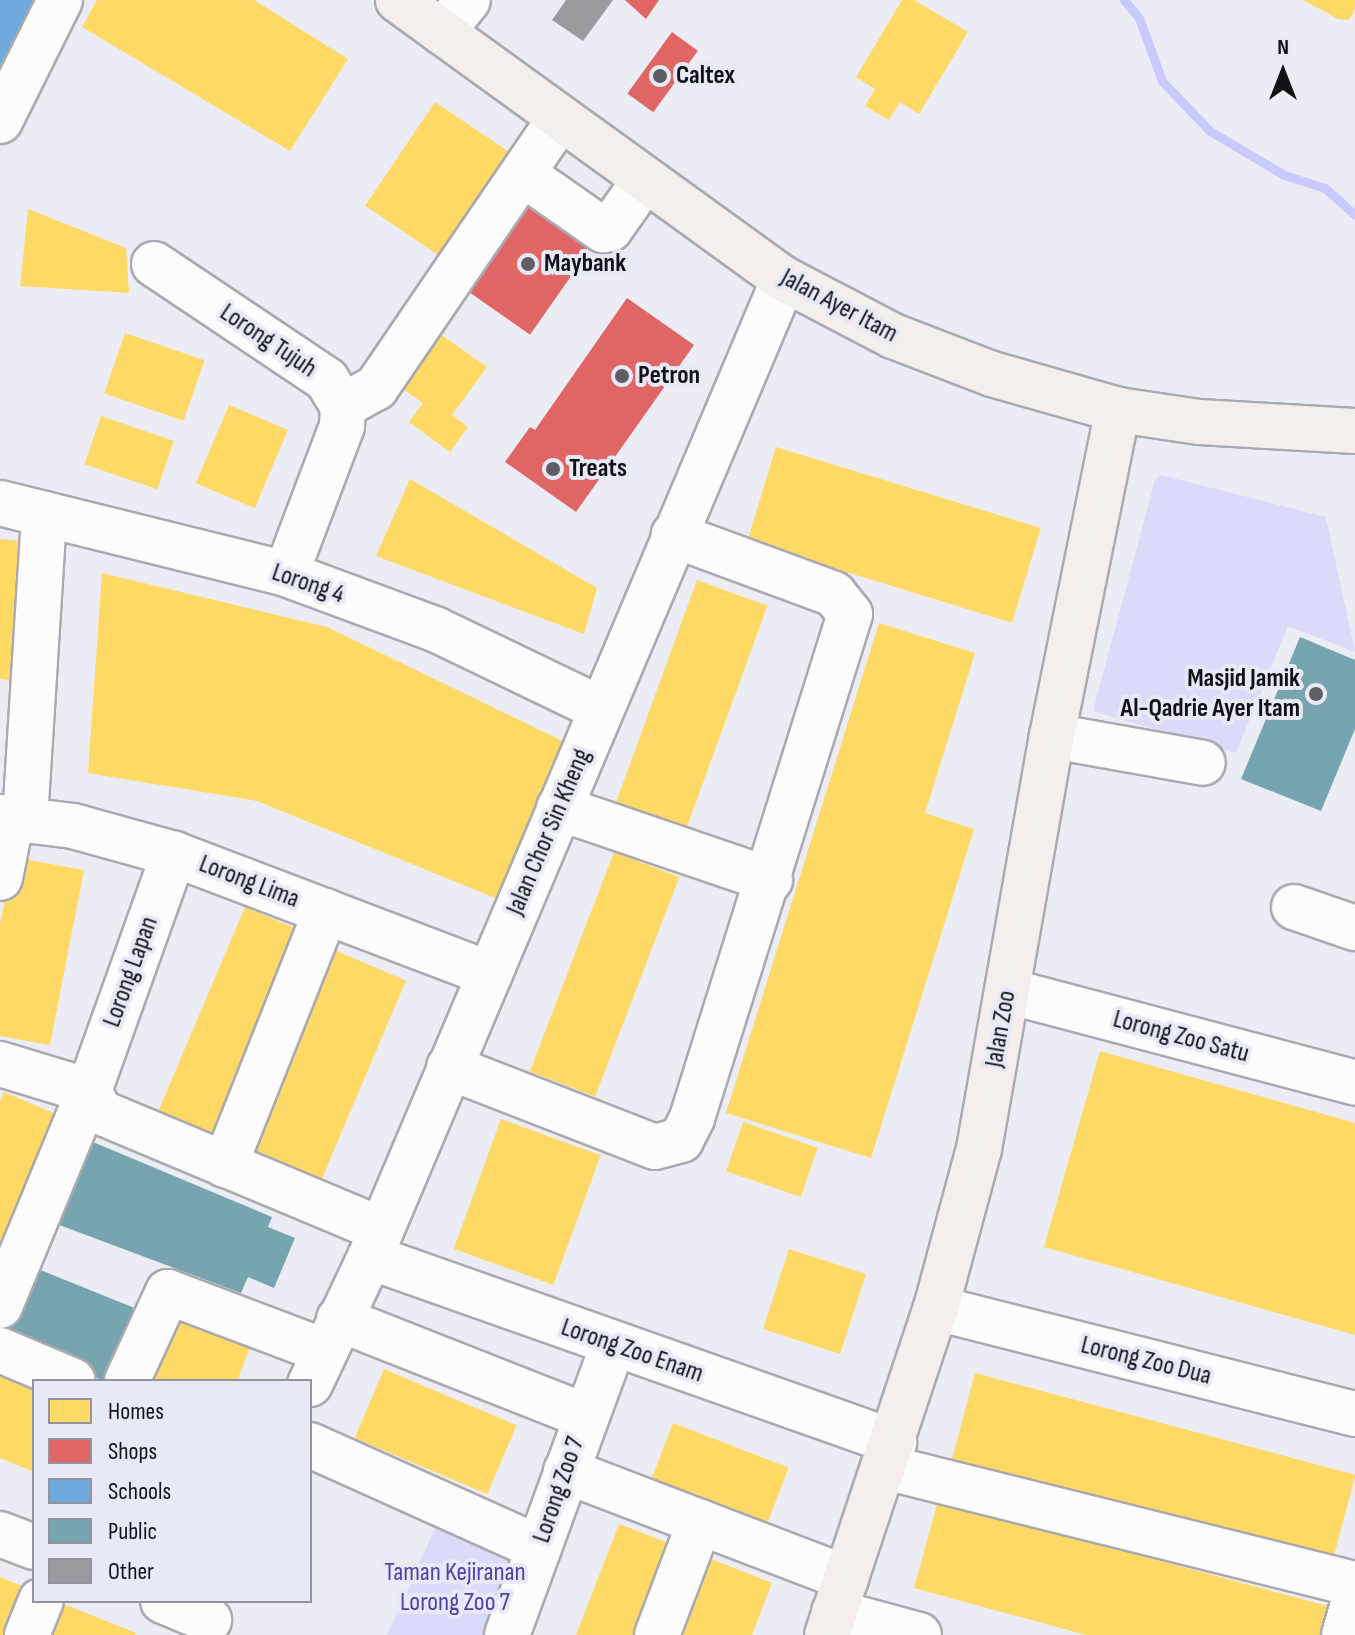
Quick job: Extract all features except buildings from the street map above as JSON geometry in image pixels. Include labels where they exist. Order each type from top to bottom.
[{"type":"main road","name":"Jalan Ayer Itam","points":[[398,0],[455,16],[559,120],[784,279],[940,357],[1118,410],[1199,422],[1347,431]]},
{"type":"main road","name":"Jalan Zoo","points":[[836,1608],[890,1454],[936,1308],[979,1149],[1052,736],[1118,410]]},
{"type":"street","points":[[0,121],[60,0]]},
{"type":"street","points":[[286,574],[342,426],[343,406],[376,388],[559,120]]},
{"type":"street","points":[[523,174],[603,230],[610,229],[644,181]]},
{"type":"street","name":"Lorong Tujuh","points":[[154,264],[327,380],[343,406]]},
{"type":"street","name":"Jalan Chor Sin Kheng","points":[[324,1351],[375,1243],[784,279]]},
{"type":"street","name":"Lorong 4","points":[[0,503],[286,574],[435,629],[601,709]]},
{"type":"street","points":[[0,878],[12,818],[44,514]]},
{"type":"street","points":[[449,1067],[655,1147],[673,1146],[692,1118],[770,880],[850,614],[834,594],[674,535]]},
{"type":"street","points":[[1052,736],[1203,763]]},
{"type":"street","points":[[559,808],[770,880]]},
{"type":"street","name":"Lorong Lima","points":[[12,818],[73,826],[174,854],[490,974]]},
{"type":"street","name":"Lorong Lapan","points":[[0,1306],[89,1091],[174,854]]},
{"type":"street","points":[[1294,907],[1355,928]]},
{"type":"street","points":[[225,1165],[326,911]]},
{"type":"street","name":"Lorong Zoo Satu","points":[[1008,991],[1355,1083]]},
{"type":"street","points":[[0,1064],[89,1091]]},
{"type":"street","name":"Lorong Zoo Enam","points":[[89,1091],[100,1112],[225,1165],[375,1243],[613,1345],[890,1454],[1355,1584]]},
{"type":"street","points":[[128,1379],[168,1292],[324,1351],[585,1416]]},
{"type":"street","name":"Lorong Zoo Dua","points":[[936,1308],[1355,1414]]},
{"type":"street","name":"Lorong Zoo 7","points":[[507,1635],[613,1345]]},
{"type":"street","points":[[0,1350],[68,1379]]},
{"type":"street","points":[[312,1446],[539,1548]]},
{"type":"street","points":[[566,1471],[700,1522],[836,1608],[919,1635]]},
{"type":"street","points":[[657,1635],[700,1522]]},
{"type":"street","points":[[0,1534],[32,1546]]},
{"type":"street","points":[[1344,1635],[1355,1597]]},
{"type":"street","points":[[27,1635],[40,1603]]},
{"type":"street","points":[[168,1603],[210,1619]]},
{"type":"green space","points":[[1161,475],[1326,517],[1355,652],[1288,626],[1236,753],[1093,711],[1155,480]]},
{"type":"green space","name":"Taman Kejiranan Lorong Zoo 7","points":[[441,1515],[516,1546],[484,1635],[387,1635]]},
{"type":"waterway","points":[[1124,0],[1139,18],[1162,81],[1210,131],[1284,175],[1325,188],[1355,215]]},
{"type":"place","name":"Caltex","points":[[660,76]]},
{"type":"place","name":"Maybank","points":[[528,264]]},
{"type":"place","name":"Petron","points":[[622,376]]},
{"type":"place","name":"Treats","points":[[553,469]]},
{"type":"place","name":"Masjid Jamik Al-Qadrie Ayer Itam","points":[[1316,694]]}]
